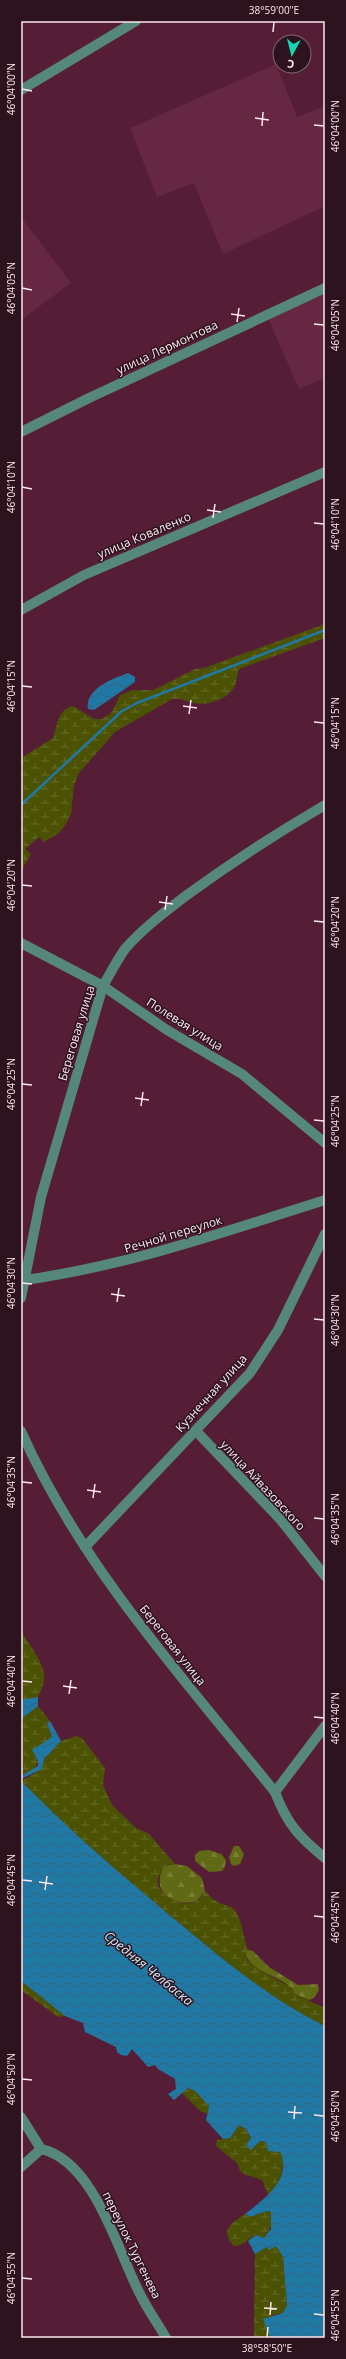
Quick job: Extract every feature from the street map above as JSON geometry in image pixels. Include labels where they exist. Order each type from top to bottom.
[{"type":"street","points":[[21,90],[136,21]]},
{"type":"street","name":"улица Лермонтова","points":[[21,432],[89,398],[325,288]]},
{"type":"street","name":"улица Коваленко","points":[[21,610],[84,575],[325,472]]},
{"type":"street","name":"Береговая улица","points":[[21,1298],[47,1174],[103,986],[129,945],[172,907],[249,850],[325,805]]},
{"type":"street","name":"Полевая улица","points":[[21,943],[103,986],[167,1030],[242,1074],[325,1143]]},
{"type":"street","name":"Речной переулок","points":[[25,1280],[119,1264],[191,1243],[325,1200]]},
{"type":"street","name":"Кузнечная улица","points":[[85,1547],[239,1386],[262,1355],[292,1304],[325,1234]]},
{"type":"street","name":"Береговая улица","points":[[21,1431],[52,1494],[85,1547],[161,1651],[275,1792],[290,1826],[308,1845],[325,1858]]},
{"type":"street","name":"улица Айвазовского","points":[[196,1431],[280,1519],[325,1576]]},
{"type":"street","points":[[275,1792],[325,1726]]},
{"type":"street","points":[[21,2117],[41,2150],[21,2167]]},
{"type":"street","name":"переулок Тургенева","points":[[41,2150],[51,2152],[67,2161],[91,2192],[106,2220],[141,2296],[166,2338]]},
{"type":"shaded area","points":[[272,66],[272,74],[280,74],[297,117],[325,106],[325,206],[223,254],[194,183],[157,197],[130,128]]},
{"type":"shaded area","points":[[21,217],[71,283],[21,320]]},
{"type":"shaded area","points":[[325,294],[325,378],[299,389],[268,318]]},
{"type":"green space","points":[[325,624],[325,638],[239,669],[234,687],[231,692],[222,699],[210,703],[198,704],[181,699],[172,699],[115,732],[79,773],[74,785],[71,814],[66,824],[59,833],[44,842],[39,837],[25,849],[31,854],[21,871],[21,758],[53,738],[59,718],[64,711],[73,706],[94,719],[102,719],[112,712],[120,695],[133,690],[153,690],[195,669],[204,668]]},
{"type":"green space","points":[[21,1631],[40,1662],[44,1676],[44,1684],[38,1697],[23,1701]]},
{"type":"green space","points":[[38,1706],[50,1721],[47,1723],[52,1737],[40,1746],[35,1756],[38,1761],[35,1769],[21,1776],[21,1719]]},
{"type":"green space","points":[[76,1736],[82,1738],[105,1768],[103,1785],[112,1805],[136,1828],[149,1834],[175,1864],[164,1866],[158,1880],[160,1889],[164,1894],[180,1902],[192,1903],[198,1900],[205,1891],[217,1902],[235,1910],[240,1921],[248,1950],[245,1954],[248,1961],[263,1972],[292,1988],[295,1994],[325,2008],[325,2026],[304,2015],[264,1990],[208,1947],[95,1851],[57,1817],[21,1781],[37,1772],[44,1759],[61,1741]]},
{"type":"green space","points":[[234,1846],[239,1846],[244,1854],[240,1864],[234,1866],[231,1864],[229,1857]]},
{"type":"green space","points":[[209,1850],[221,1854],[226,1860],[222,1871],[209,1872],[195,1861],[195,1855],[199,1851]]},
{"type":"green space","points":[[175,1864],[187,1866],[202,1878],[205,1891],[197,1901],[188,1903],[172,1900],[166,1896],[162,1890],[160,1875],[164,1866]]},
{"type":"green space","points":[[248,1950],[253,1951],[269,1967],[298,1985],[318,1984],[319,1990],[314,1998],[309,2000],[295,1994],[284,1982],[255,1966],[249,1961],[245,1953]]},
{"type":"green space","points":[[21,1981],[65,2016],[58,2017],[21,1990]]},
{"type":"green space","points":[[188,2088],[195,2091],[209,2106],[207,2114],[200,2111],[182,2093]]},
{"type":"green space","points":[[239,2125],[248,2132],[251,2142],[250,2150],[260,2141],[266,2142],[273,2150],[280,2152],[283,2164],[281,2175],[279,2181],[269,2196],[262,2180],[244,2174],[240,2171],[237,2163],[216,2146],[217,2140],[230,2138]]},
{"type":"green space","points":[[267,2211],[271,2212],[272,2223],[264,2238],[256,2235],[241,2245],[234,2246],[227,2236],[227,2231],[231,2224],[245,2214],[250,2217]]},
{"type":"green space","points":[[276,2245],[283,2257],[287,2306],[284,2313],[272,2315],[268,2330],[270,2338],[254,2338],[255,2254],[267,2247]]},
{"type":"water","points":[[128,673],[135,677],[135,682],[94,710],[88,709],[88,702],[95,690],[115,678]]},
{"type":"water","points":[[38,1697],[38,1706],[21,1719],[21,1700]]},
{"type":"water","points":[[50,1721],[61,1741],[44,1759],[42,1769],[21,1779],[21,1776],[38,1766],[38,1761],[32,1750],[52,1737],[47,1723]]},
{"type":"water","name":"Средняя Челбаска","points":[[21,1781],[95,1851],[208,1947],[264,1990],[304,2015],[325,2026],[325,2338],[270,2338],[263,2319],[283,2313],[287,2306],[283,2257],[276,2246],[269,2250],[267,2247],[255,2254],[248,2241],[256,2235],[264,2238],[271,2229],[271,2212],[267,2211],[250,2217],[245,2214],[274,2188],[279,2180],[283,2171],[283,2162],[280,2152],[268,2151],[266,2142],[260,2141],[251,2150],[246,2145],[251,2138],[246,2129],[239,2125],[230,2138],[223,2139],[206,2120],[209,2106],[195,2091],[188,2088],[174,2100],[168,2094],[176,2089],[175,2079],[158,2069],[155,2065],[148,2067],[132,2049],[127,2056],[121,2055],[117,2052],[116,2047],[85,2032],[83,2023],[65,2016],[21,1981]]},
{"type":"waterway","points":[[21,805],[122,711],[137,703],[325,630]]}]
